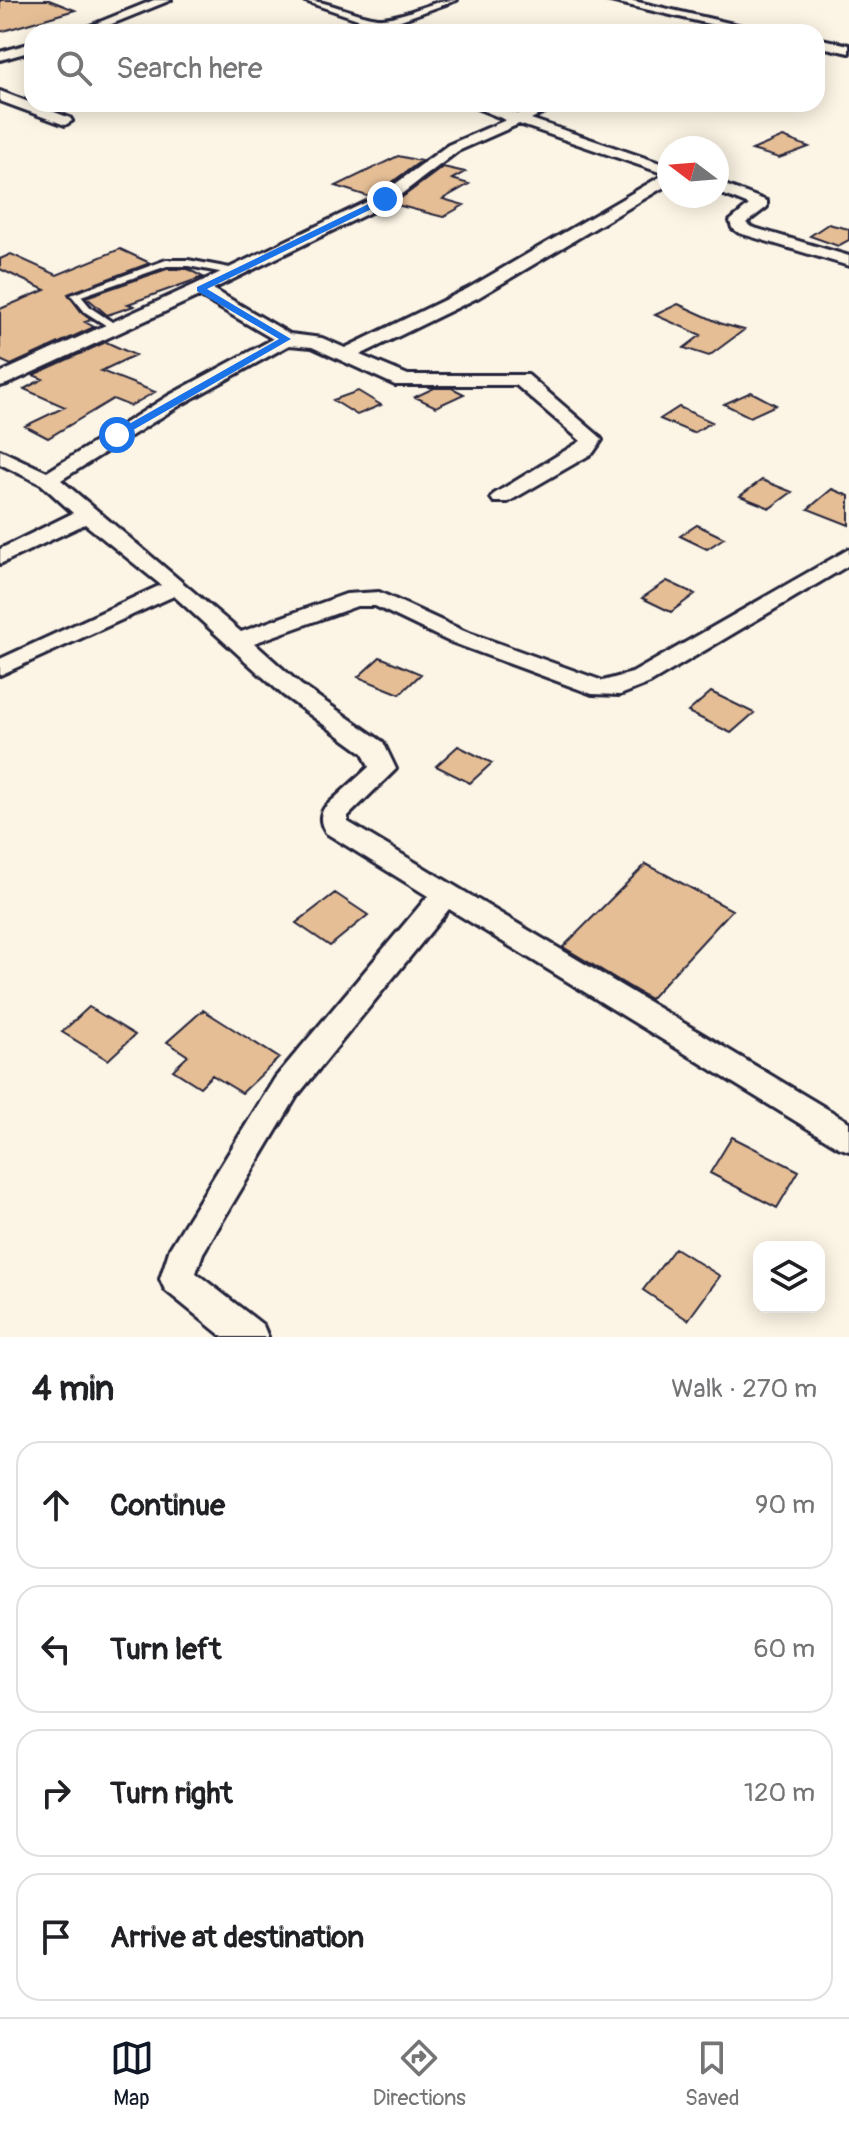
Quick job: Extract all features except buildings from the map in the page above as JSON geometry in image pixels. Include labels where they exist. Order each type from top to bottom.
[{"type":"street","points":[[102,24],[165,0]]},
{"type":"street","points":[[308,0],[381,23],[451,0]]},
{"type":"street","points":[[612,0],[724,24]]},
{"type":"street","points":[[825,44],[849,49]]},
{"type":"street","points":[[0,56],[24,49]]},
{"type":"street","points":[[0,95],[24,107]]},
{"type":"street","points":[[39,112],[65,121]]},
{"type":"street","points":[[496,112],[657,167]]},
{"type":"street","points":[[0,380],[200,289],[385,199],[453,148],[535,112]]},
{"type":"street","points":[[345,355],[473,293],[657,185]]},
{"type":"street","points":[[729,192],[761,204],[738,221],[738,225],[745,230],[849,261]]},
{"type":"street","points":[[200,289],[286,339],[316,342],[395,379],[521,379],[592,440],[586,449],[501,498]]},
{"type":"street","points":[[48,480],[175,400],[286,339]]},
{"type":"street","points":[[0,456],[48,480],[177,586],[292,690],[374,748],[383,769],[334,813],[335,826],[849,1138]]},
{"type":"street","points":[[0,557],[87,515]]},
{"type":"street","points":[[238,641],[354,599],[379,599],[456,636],[601,689],[620,687],[641,678],[849,556]]},
{"type":"street","points":[[0,668],[177,586]]},
{"type":"street","points":[[250,1337],[177,1279],[187,1248],[286,1087],[447,892]]},
{"type":"lane","points":[[115,328],[88,310],[75,295],[166,263],[188,263],[235,272]]},
{"type":"route","points":[[117,435],[286,339],[200,289],[385,199]]}]
